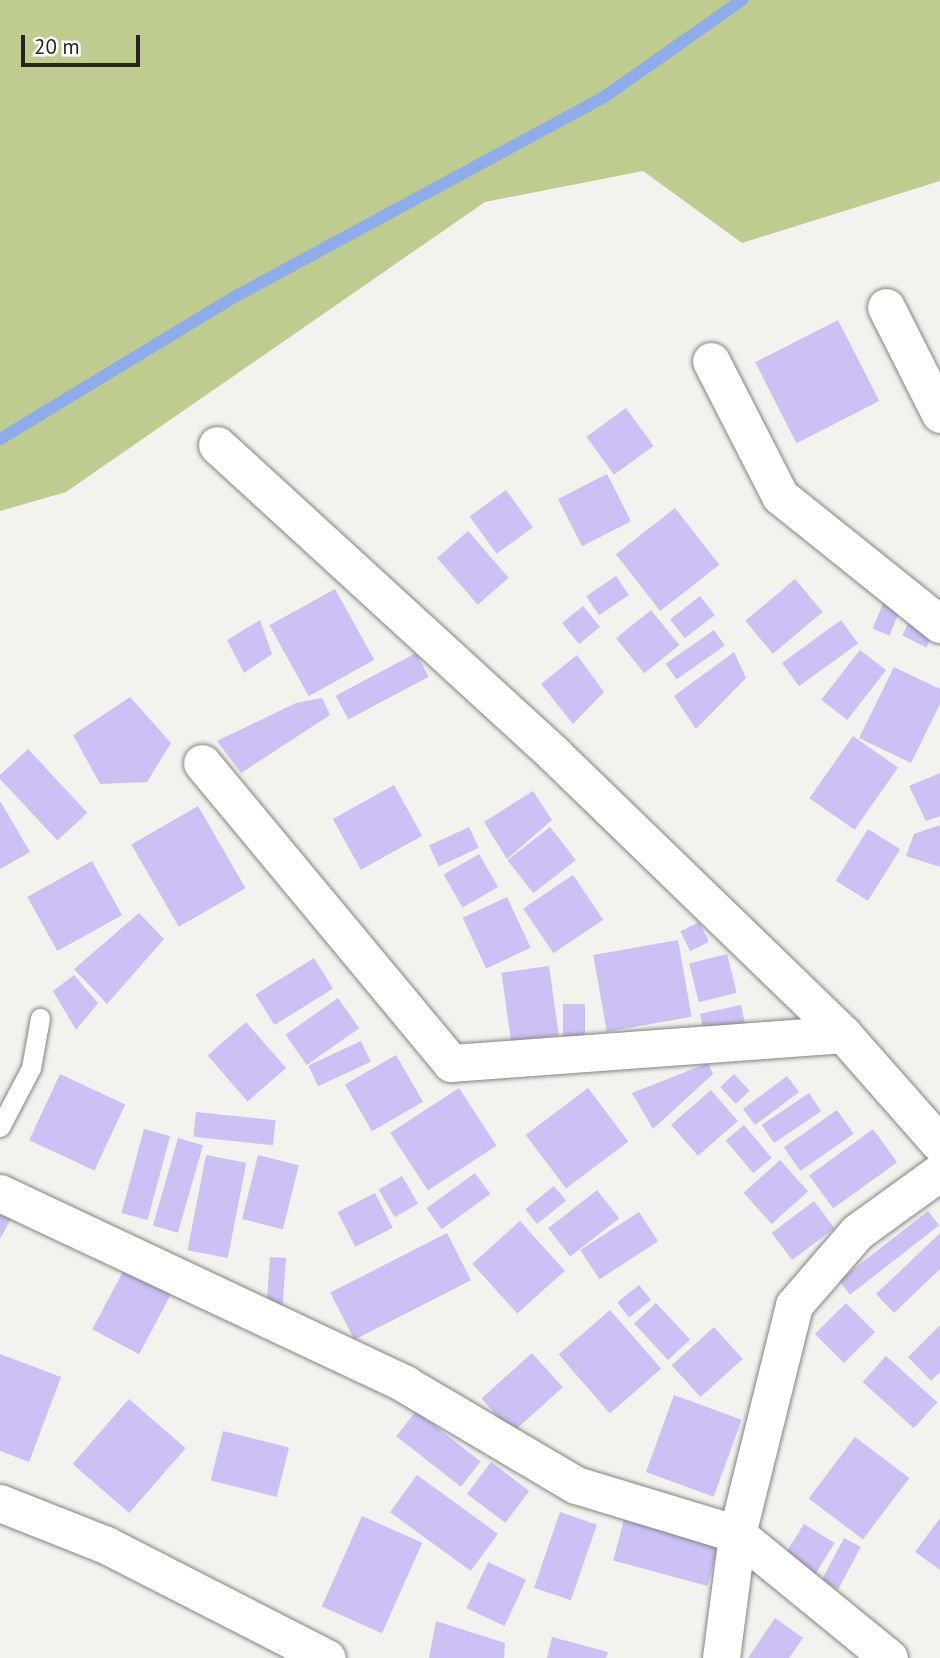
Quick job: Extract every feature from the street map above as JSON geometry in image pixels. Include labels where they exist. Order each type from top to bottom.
[{"type":"street","points":[[886,307],[940,414]]},
{"type":"street","points":[[711,361],[780,496],[940,624]]},
{"type":"street","points":[[217,445],[554,754],[843,1034],[940,1144]]},
{"type":"street","points":[[202,763],[451,1063],[843,1034]]},
{"type":"street","points":[[720,1658],[737,1534],[794,1305],[857,1231],[940,1172]]},
{"type":"street","points":[[0,1193],[405,1384],[576,1485],[737,1534],[889,1658]]},
{"type":"street","points":[[0,1503],[106,1545],[327,1658]]},
{"type":"lane","points":[[0,1127],[31,1068],[40,1018]]},
{"type":"green space","points":[[0,0],[940,0],[940,181],[742,243],[643,171],[485,202],[66,492],[0,511]]},
{"type":"building","points":[[838,320],[879,401],[796,443],[755,362]]},
{"type":"building","points":[[626,408],[654,446],[614,475],[586,437]]},
{"type":"building","points":[[607,474],[631,521],[582,546],[558,499]]},
{"type":"building","points":[[506,490],[533,527],[497,554],[470,516]]},
{"type":"building","points":[[675,508],[719,565],[660,611],[616,554]]},
{"type":"building","points":[[468,531],[509,578],[478,605],[437,558]]},
{"type":"building","points":[[616,576],[629,595],[599,615],[586,596]]},
{"type":"building","points":[[795,579],[823,612],[773,654],[745,621]]},
{"type":"building","points":[[335,589],[374,660],[309,696],[269,625]]},
{"type":"building","points":[[700,596],[715,615],[685,638],[670,619]]},
{"type":"building","points":[[884,601],[901,608],[889,636],[873,629]]},
{"type":"building","points":[[583,606],[600,627],[579,644],[562,623]]},
{"type":"building","points":[[651,610],[679,645],[644,673],[616,638]]},
{"type":"building","points":[[914,612],[938,624],[926,647],[902,635]]},
{"type":"building","points":[[260,620],[272,654],[244,673],[227,640]]},
{"type":"building","points":[[841,620],[858,643],[799,686],[782,663]]},
{"type":"building","points":[[714,630],[725,646],[677,679],[666,664]]},
{"type":"building","points":[[860,650],[886,670],[847,720],[821,700]]},
{"type":"building","points":[[734,652],[746,678],[696,729],[674,696]]},
{"type":"building","points":[[416,653],[429,677],[348,720],[336,696]]},
{"type":"building","points":[[577,655],[604,692],[573,724],[541,684]]},
{"type":"building","points":[[894,667],[940,689],[940,704],[911,763],[859,738]]},
{"type":"building","points":[[130,697],[171,743],[147,782],[100,784],[73,735]]},
{"type":"building","points":[[322,698],[330,715],[241,773],[217,741],[296,703]]},
{"type":"building","points":[[853,736],[898,768],[854,830],[809,798]]},
{"type":"building","points":[[28,749],[87,813],[57,841],[0,779],[0,775]]},
{"type":"building","points":[[940,773],[940,816],[926,821],[909,786]]},
{"type":"building","points":[[394,785],[422,836],[361,870],[333,819]]},
{"type":"building","points":[[533,791],[552,820],[507,859],[484,822]]},
{"type":"building","points":[[0,801],[30,852],[0,869]]},
{"type":"building","points":[[198,806],[246,888],[179,927],[131,844]]},
{"type":"building","points":[[940,825],[940,867],[906,856],[914,834]]},
{"type":"building","points":[[469,827],[479,848],[439,866],[429,846]]},
{"type":"building","points":[[550,827],[576,860],[533,893],[507,860]]},
{"type":"building","points":[[868,829],[900,849],[868,901],[836,881]]},
{"type":"building","points":[[479,854],[498,887],[462,907],[443,874]]},
{"type":"building","points":[[92,861],[122,915],[57,951],[27,897]]},
{"type":"building","points":[[573,875],[603,920],[553,953],[523,909]]},
{"type":"building","points":[[507,897],[531,948],[486,968],[463,918]]},
{"type":"building","points":[[139,913],[164,939],[107,1004],[74,969]]},
{"type":"building","points":[[699,922],[709,942],[690,951],[680,932]]},
{"type":"building","points":[[678,940],[692,1017],[607,1032],[593,955]]},
{"type":"building","points":[[727,954],[737,993],[699,1002],[689,963]]},
{"type":"building","points":[[314,958],[333,989],[275,1025],[255,995]]},
{"type":"building","points":[[549,966],[559,1035],[511,1042],[501,973]]},
{"type":"building","points":[[74,975],[98,1003],[76,1030],[53,991]]},
{"type":"building","points":[[338,998],[359,1028],[307,1065],[286,1035]]},
{"type":"building","points":[[563,1004],[585,1004],[585,1047],[563,1047]]},
{"type":"building","points":[[741,1005],[745,1024],[704,1032],[700,1014]]},
{"type":"building","points":[[246,1022],[286,1068],[248,1101],[208,1055]]},
{"type":"building","points":[[361,1041],[371,1062],[318,1086],[308,1066]]},
{"type":"building","points":[[396,1055],[423,1102],[372,1131],[345,1084]]},
{"type":"building","points":[[708,1063],[713,1074],[653,1129],[632,1093]]},
{"type":"building","points":[[60,1074],[125,1104],[94,1171],[29,1140]]},
{"type":"building","points":[[734,1074],[750,1091],[736,1104],[720,1087]]},
{"type":"building","points":[[787,1076],[799,1092],[755,1125],[743,1109]]},
{"type":"building","points":[[459,1088],[497,1146],[428,1191],[390,1133]]},
{"type":"building","points":[[588,1088],[628,1142],[566,1188],[526,1135]]},
{"type":"building","points":[[711,1090],[738,1121],[698,1156],[671,1125]]},
{"type":"building","points":[[809,1093],[821,1111],[774,1143],[762,1125]]},
{"type":"building","points":[[837,1110],[854,1134],[800,1171],[784,1147]]},
{"type":"building","points":[[196,1112],[276,1120],[273,1145],[193,1137]]},
{"type":"building","points":[[744,1125],[772,1158],[753,1173],[726,1140]]},
{"type":"building","points":[[144,1129],[170,1136],[148,1220],[121,1213]]},
{"type":"building","points":[[873,1129],[897,1162],[833,1209],[809,1175]]},
{"type":"building","points":[[178,1138],[203,1145],[178,1233],[153,1225]]},
{"type":"building","points":[[206,1155],[246,1163],[228,1258],[187,1250]]},
{"type":"building","points":[[258,1155],[299,1165],[283,1229],[242,1219]]},
{"type":"building","points":[[780,1160],[808,1191],[772,1224],[744,1193]]},
{"type":"building","points":[[475,1173],[490,1194],[442,1229],[426,1208]]},
{"type":"building","points":[[402,1176],[418,1204],[395,1217],[379,1190]]},
{"type":"building","points":[[554,1186],[566,1201],[537,1224],[525,1209]]},
{"type":"building","points":[[597,1190],[619,1218],[570,1257],[548,1228]]},
{"type":"building","points":[[375,1193],[393,1228],[355,1247],[338,1212]]},
{"type":"building","points":[[814,1201],[834,1228],[792,1260],[772,1233]]},
{"type":"building","points":[[0,1208],[13,1215],[0,1239]]},
{"type":"building","points":[[928,1211],[939,1225],[850,1295],[839,1281]]},
{"type":"building","points":[[639,1212],[658,1241],[599,1279],[580,1250]]},
{"type":"building","points":[[520,1221],[565,1271],[517,1314],[472,1264]]},
{"type":"building","points":[[447,1233],[471,1280],[354,1340],[330,1292]]},
{"type":"building","points":[[940,1233],[940,1269],[894,1313],[876,1294]]},
{"type":"building","points":[[270,1257],[286,1258],[282,1309],[266,1308]]},
{"type":"building","points":[[127,1264],[174,1289],[139,1354],[92,1329]]},
{"type":"building","points":[[639,1285],[651,1300],[629,1317],[617,1303]]},
{"type":"building","points":[[656,1303],[690,1340],[668,1360],[634,1323]]},
{"type":"building","points":[[846,1303],[875,1332],[844,1363],[815,1334]]},
{"type":"building","points":[[610,1310],[661,1369],[610,1413],[559,1355]]},
{"type":"building","points":[[940,1325],[940,1372],[931,1381],[908,1357]]},
{"type":"building","points":[[714,1327],[743,1359],[700,1397],[672,1365]]},
{"type":"building","points":[[532,1353],[563,1387],[512,1433],[481,1399]]},
{"type":"building","points":[[0,1354],[61,1377],[29,1462],[0,1451]]},
{"type":"building","points":[[886,1356],[937,1402],[914,1428],[863,1382]]},
{"type":"building","points":[[674,1395],[742,1420],[714,1497],[646,1472]]},
{"type":"building","points":[[129,1399],[186,1448],[129,1513],[73,1464]]},
{"type":"building","points":[[416,1411],[481,1461],[461,1487],[396,1436]]},
{"type":"building","points":[[223,1431],[289,1447],[277,1497],[211,1480]]},
{"type":"building","points":[[855,1437],[909,1478],[863,1539],[809,1498]]},
{"type":"building","points":[[491,1462],[529,1491],[505,1523],[467,1494]]},
{"type":"building","points":[[417,1475],[498,1534],[471,1571],[390,1512]]},
{"type":"building","points":[[560,1512],[597,1525],[571,1600],[534,1588]]},
{"type":"building","points":[[362,1516],[422,1543],[382,1633],[322,1606]]},
{"type":"building","points":[[940,1518],[940,1570],[915,1552]]},
{"type":"building","points":[[624,1520],[719,1545],[708,1586],[613,1561]]},
{"type":"building","points":[[804,1524],[835,1543],[814,1576],[783,1557]]},
{"type":"building","points":[[844,1538],[861,1547],[838,1589],[821,1580]]},
{"type":"building","points":[[488,1562],[526,1580],[505,1626],[466,1608]]},
{"type":"building","points":[[775,1618],[803,1638],[789,1658],[748,1658]]},
{"type":"building","points":[[436,1621],[505,1643],[504,1658],[429,1658]]},
{"type":"building","points":[[552,1637],[608,1652],[606,1658],[547,1658]]},
{"type":"waterway","points":[[0,439],[238,295],[604,97],[742,0]]}]
